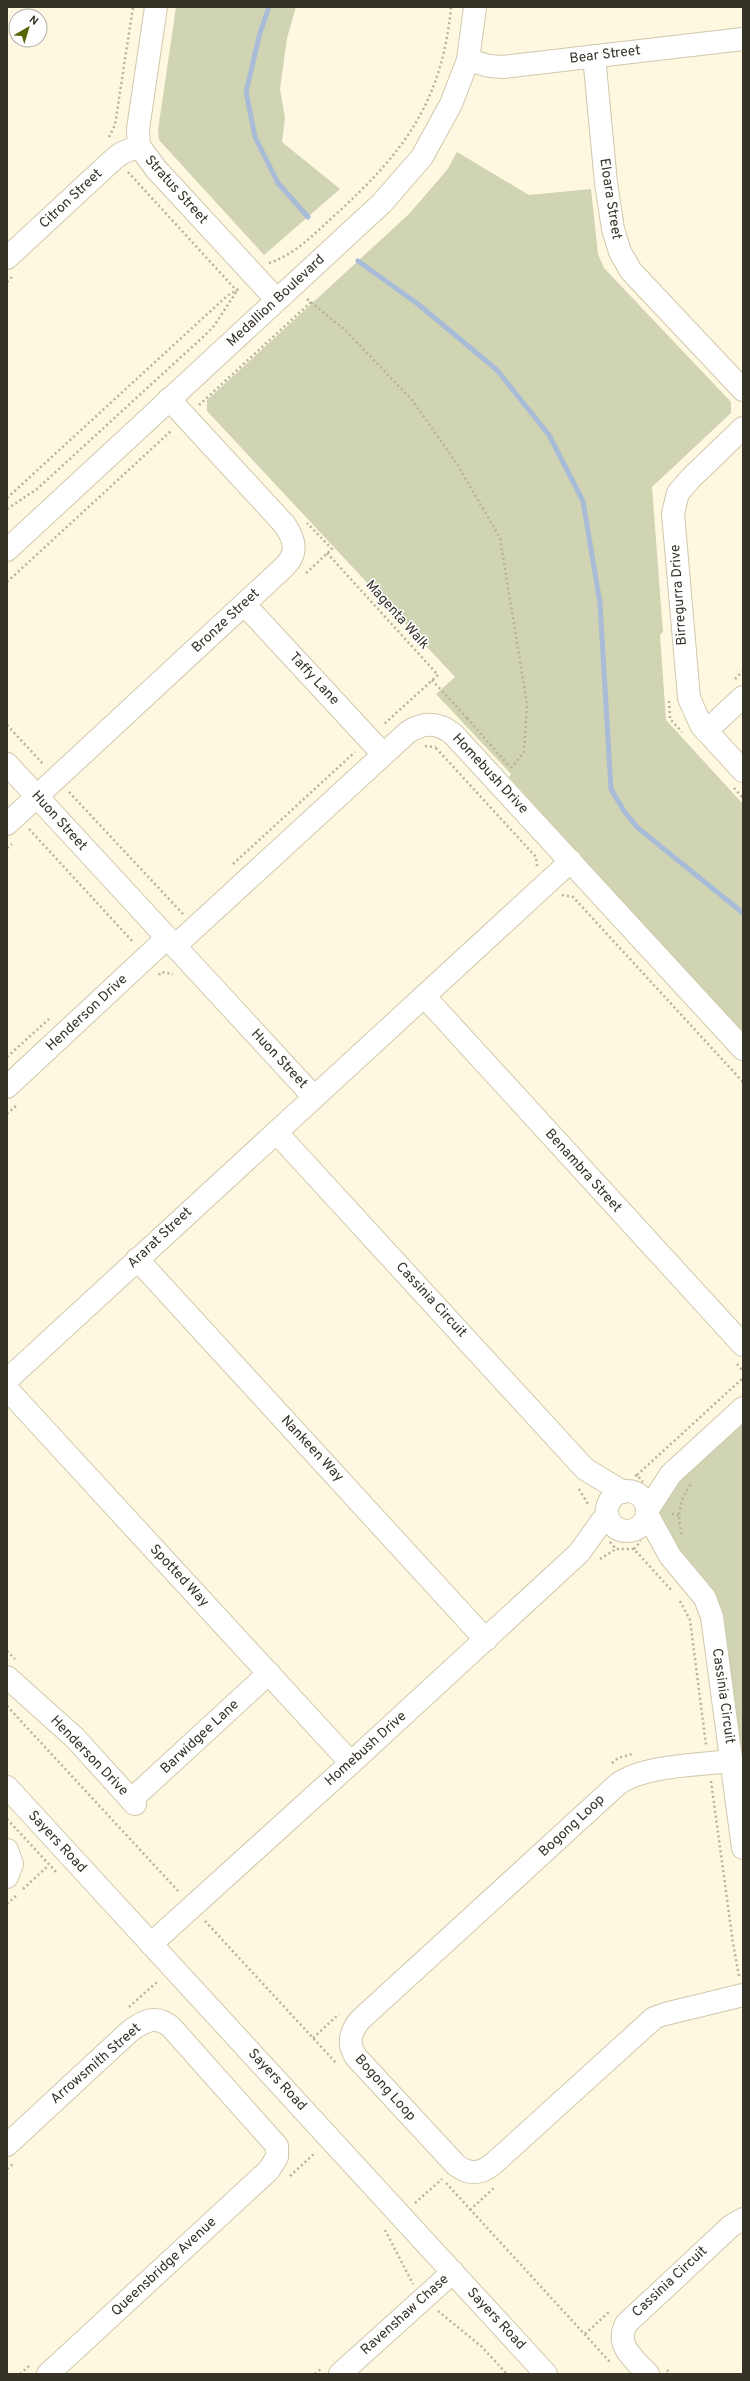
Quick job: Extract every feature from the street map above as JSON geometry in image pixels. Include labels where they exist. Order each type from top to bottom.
[{"type":"street","name":"Stratus Street","points":[[156,7],[138,129],[139,146],[156,169],[284,294]]},
{"type":"street","name":"Medallion Boulevard","points":[[7,550],[382,203],[422,158],[451,104],[468,60],[475,7]]},
{"type":"street","name":"Bear Street","points":[[468,60],[489,66],[503,67],[743,39]]},
{"type":"street","name":"Eloara Street","points":[[594,56],[606,183],[613,229],[620,252],[631,271],[743,390]]},
{"type":"street","name":"Citron Street","points":[[7,258],[115,158],[122,153],[139,146]]},
{"type":"street","name":"Bronze Street","points":[[12,820],[36,796],[50,767],[245,605],[288,564],[294,554],[294,542],[285,526],[169,399]]},
{"type":"street","name":"Birregurra Drive","points":[[743,428],[691,478],[678,493],[673,513],[687,688],[697,718],[706,731],[743,771]]},
{"type":"street","name":"Taffy Lane","points":[[245,605],[376,747]]},
{"type":"street","points":[[706,731],[738,689]]},
{"type":"street","name":"Homebush Drive","points":[[177,949],[188,920],[376,747],[424,724],[439,725],[453,734],[743,1048]]},
{"type":"street","name":"Huon Street","points":[[7,764],[314,1097],[424,996],[556,892],[571,861]]},
{"type":"street","name":"Henderson Drive","points":[[13,1095],[154,965],[177,949]]},
{"type":"street","name":"Benambra Street","points":[[424,996],[743,1345]]},
{"type":"street","name":"Ararat Street","points":[[7,1380],[314,1097]]},
{"type":"street","name":"Cassinia Circuit","points":[[276,1132],[579,1476],[601,1509]]},
{"type":"street","name":"Nankeen Way","points":[[137,1259],[486,1640]]},
{"type":"street","name":"Spotted Way","points":[[7,1389],[351,1763]]},
{"type":"street","points":[[671,1474],[630,1486],[612,1498],[601,1509],[612,1524],[626,1531],[642,1526],[648,1512],[671,1474],[743,1408]]},
{"type":"street","name":"Cassinia Circuit","points":[[579,1476],[630,1486]]},
{"type":"street","points":[[630,1486],[642,1498],[648,1512]]},
{"type":"street","name":"Homebush Drive","points":[[579,1553],[601,1509]]},
{"type":"street","name":"Cassinia Circuit","points":[[648,1512],[670,1556],[699,1589],[712,1617],[743,1848]]},
{"type":"street","name":"Homebush Drive","points":[[151,1944],[486,1640],[579,1553],[626,1531]]},
{"type":"street","name":"Cassinia Circuit","points":[[626,1531],[670,1556]]},
{"type":"street","name":"Barwidgee Lane","points":[[133,1802],[269,1673]]},
{"type":"street","name":"Henderson Drive","points":[[7,1677],[75,1738],[133,1802]]},
{"type":"street","name":"Bogong Loop","points":[[733,1770],[641,1772],[626,1777],[360,2020],[351,2032],[350,2043],[356,2057],[456,2166],[468,2172],[475,2173],[484,2171],[493,2164],[654,2018],[738,1983]]},
{"type":"street","name":"Sayers Road","points":[[7,1787],[546,2374]]},
{"type":"street","points":[[7,1850],[12,1864],[7,1877]]},
{"type":"street","name":"Arrowsmith Street","points":[[13,2152],[130,2031],[147,2021],[158,2019],[171,2027],[274,2141],[277,2157]]},
{"type":"street","name":"Queensbridge Avenue","points":[[40,2369],[269,2170],[277,2157]]},
{"type":"street","name":"Cassinia Circuit","points":[[657,2371],[623,2345],[623,2331],[626,2324],[731,2226],[743,2219]]},
{"type":"street","name":"Ravenshaw Chase","points":[[340,2374],[452,2272]]},
{"type":"path","points":[[228,869],[376,747],[423,688],[432,680],[508,763],[510,768],[524,752],[527,704],[500,538],[457,464],[412,400],[345,330],[311,302],[284,294],[266,264],[283,258],[301,246],[369,184],[398,151],[418,118],[438,73],[449,28],[451,7]]},
{"type":"path","points":[[7,498],[227,296],[237,290],[214,326],[204,336],[37,489],[7,509]]},
{"type":"path","points":[[7,582],[188,420],[311,302]]},
{"type":"path","name":"Magenta Walk","points":[[327,553],[438,675],[432,680]]},
{"type":"path","points":[[738,689],[743,671]]},
{"type":"path","points":[[422,746],[436,747],[453,734],[468,719]]},
{"type":"path","points":[[7,725],[50,767],[188,920]]},
{"type":"path","points":[[436,747],[536,857],[537,868],[556,892],[573,897],[743,1082]]},
{"type":"path","points":[[12,820],[154,965],[175,974],[177,949]]},
{"type":"path","points":[[186,907],[188,920]]},
{"type":"path","points":[[154,965],[156,978]]},
{"type":"path","points":[[7,1114],[13,1095]]},
{"type":"path","points":[[630,1486],[743,1378]]},
{"type":"path","points":[[579,1476],[584,1495],[601,1509]]},
{"type":"path","points":[[684,1539],[680,1528],[679,1514],[685,1492],[693,1482]]},
{"type":"path","points":[[672,1514],[679,1514]]},
{"type":"path","points":[[7,1706],[340,2068]]},
{"type":"path","points":[[704,1782],[733,1770]]},
{"type":"path","points":[[7,1904],[49,1865]]},
{"type":"path","points":[[7,2169],[13,2152]]},
{"type":"path","points":[[436,2173],[611,2363]]},
{"type":"path","points":[[20,2374],[40,2369]]},
{"type":"path","points":[[657,2371],[671,2374]]},
{"type":"green space","points":[[176,7],[296,7],[287,38],[280,89],[285,118],[282,142],[340,189],[264,255],[159,140],[158,130]]},
{"type":"green space","points":[[457,152],[529,195],[591,189],[598,254],[604,268],[731,402],[731,413],[652,487],[663,632],[660,635],[666,720],[743,804],[743,1035],[509,777],[511,774],[436,694],[455,677],[207,411],[207,400],[409,214],[447,170]]},
{"type":"green space","points":[[743,1420],[743,1786],[722,1626],[657,1513],[673,1484]]},
{"type":"waterway","points":[[269,7],[260,33],[246,92],[255,137],[278,183],[308,217]]},
{"type":"waterway","points":[[358,261],[418,304],[497,370],[549,435],[583,501],[600,603],[611,789],[624,811],[638,828],[743,913]]}]
